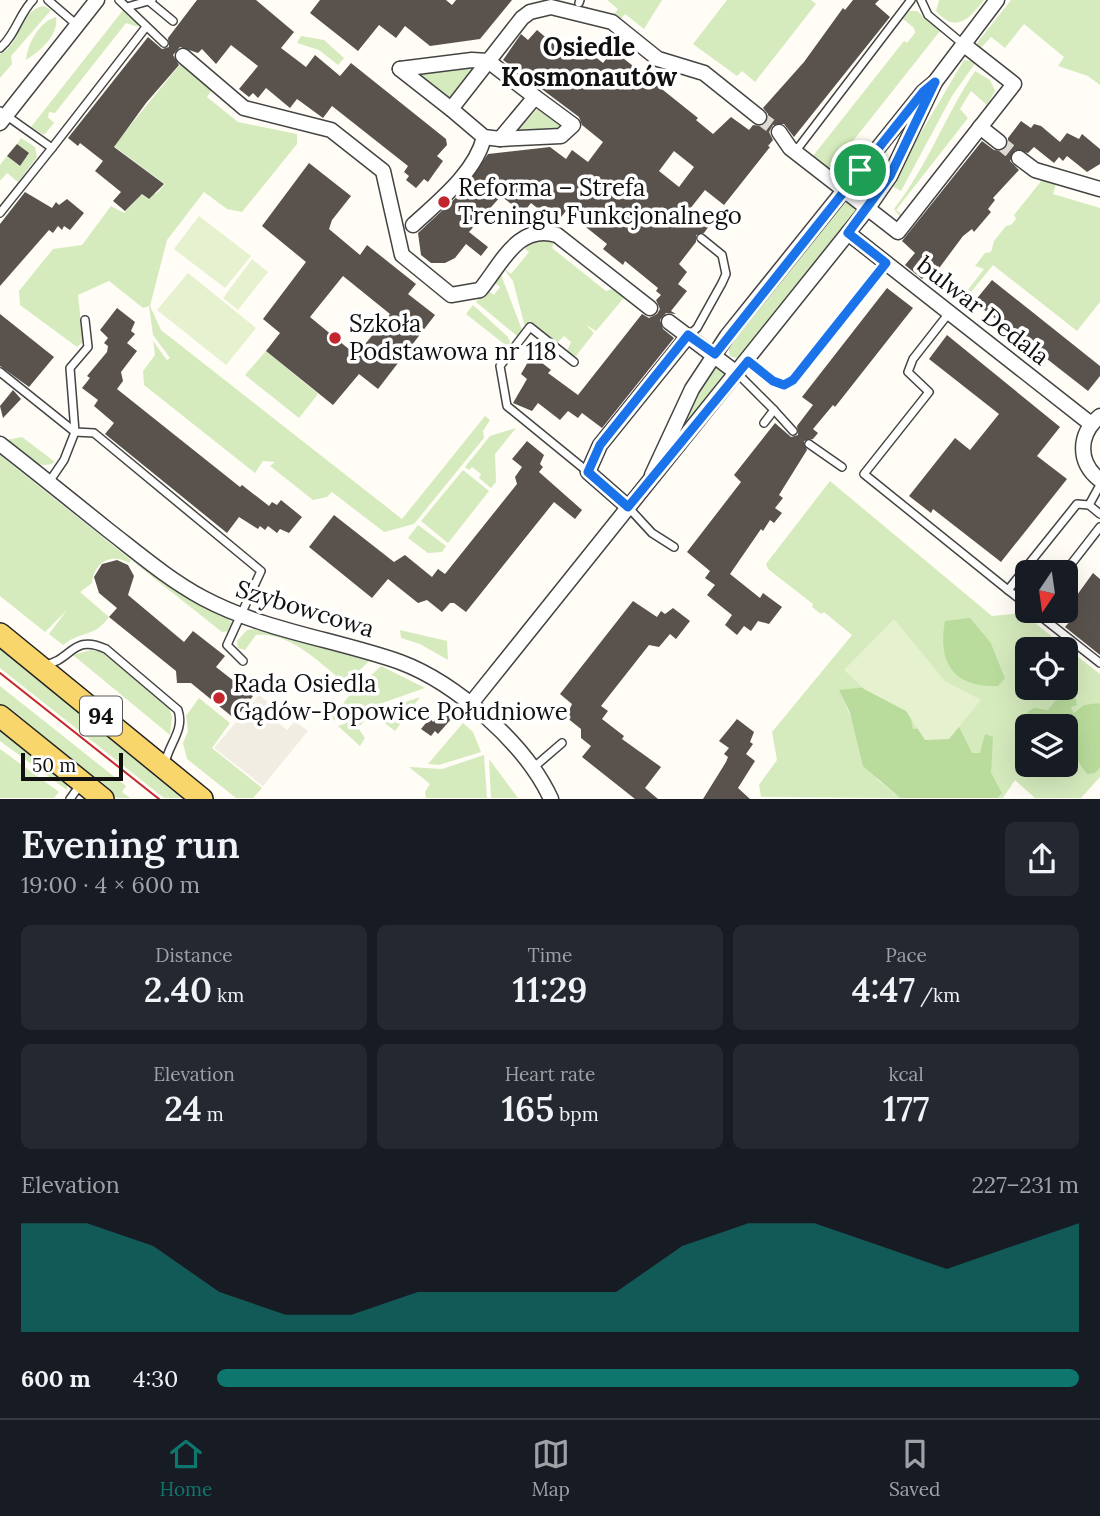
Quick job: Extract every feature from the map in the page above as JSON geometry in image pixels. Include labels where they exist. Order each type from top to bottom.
[{"type":"main road","name":"94","points":[[0,634],[202,799]]},
{"type":"main road","name":"94","points":[[0,716],[76,790],[103,799]]},
{"type":"street","points":[[2,117],[97,0]]},
{"type":"street","points":[[469,705],[651,476],[665,464],[738,374],[868,208],[890,176],[935,82],[997,0]]},
{"type":"street","points":[[450,109],[527,14],[542,8],[560,8],[612,22],[658,59],[704,73],[759,117]]},
{"type":"street","points":[[779,132],[795,152],[898,232],[1014,84],[963,44]]},
{"type":"street","points":[[183,56],[244,108],[331,130],[383,171],[402,255],[451,295],[480,290],[523,236],[539,231],[557,235],[650,307]]},
{"type":"street","points":[[472,60],[488,61],[535,97],[573,125],[566,134],[516,141],[484,137],[400,69],[472,60]]},
{"type":"street","points":[[651,476],[657,458],[692,388],[715,354],[923,92],[935,82]]},
{"type":"street","points":[[500,139],[535,97]]},
{"type":"street","points":[[980,127],[999,142]]},
{"type":"street","points":[[413,225],[445,195],[481,152],[484,137]]},
{"type":"street","points":[[1019,158],[1035,170],[1100,189]]},
{"type":"street","name":"bulwar Dedala","points":[[848,233],[949,313],[1095,420],[1085,434],[1083,456],[1100,483]]},
{"type":"street","points":[[669,322],[715,354],[738,374]]},
{"type":"street","points":[[628,507],[588,472],[600,445],[688,335]]},
{"type":"street","name":"Szybowcowa","points":[[0,444],[165,575],[240,615],[412,667],[495,725],[533,768],[551,799]]},
{"type":"lane","points":[[0,48],[8,41],[14,25],[33,0]]},
{"type":"lane","points":[[48,0],[77,25]]},
{"type":"lane","points":[[119,0],[164,43]]},
{"type":"lane","points":[[795,152],[911,0]]},
{"type":"lane","points":[[921,0],[928,15],[963,44]]},
{"type":"lane","points":[[127,7],[151,1],[173,21]]},
{"type":"lane","points":[[0,213],[146,27]]},
{"type":"lane","points":[[2,117],[52,148]]},
{"type":"lane","points":[[688,335],[697,328],[726,274],[722,255],[701,238]]},
{"type":"lane","points":[[748,361],[773,381],[784,385],[793,380],[886,263]]},
{"type":"lane","points":[[949,313],[913,359],[908,372],[929,392],[864,474],[1015,596]]},
{"type":"lane","points":[[48,482],[64,460],[75,432],[70,368],[88,347],[85,320]]},
{"type":"lane","points":[[574,362],[530,327],[500,366],[507,406],[588,472]]},
{"type":"lane","points":[[0,372],[75,432],[94,433],[261,570],[227,645],[243,661]]},
{"type":"lane","points":[[738,374],[793,431]]},
{"type":"lane","points":[[765,423],[774,411]]},
{"type":"lane","points":[[809,444],[842,467]]},
{"type":"lane","points":[[1089,505],[1100,483]]},
{"type":"lane","points":[[1008,590],[1077,504],[1089,505],[1100,514]]},
{"type":"lane","points":[[628,507],[652,533],[674,547]]},
{"type":"lane","points":[[1074,560],[1100,527]]},
{"type":"lane","points":[[1049,623],[1100,663]]},
{"type":"lane","points":[[39,665],[56,662],[81,644],[97,644],[174,704],[180,717],[180,729],[167,752],[165,768]]},
{"type":"lane","points":[[533,768],[562,743]]},
{"type":"green space","points":[[607,0],[662,0],[644,29],[625,14],[618,22],[612,17],[618,9]]},
{"type":"green space","points":[[727,0],[811,0],[816,4],[755,82],[742,71],[737,76],[693,44]]},
{"type":"green space","points":[[939,0],[984,0],[967,18],[956,23],[943,18],[936,11]]},
{"type":"green space","points":[[1011,0],[1100,0],[1100,85],[1088,76],[1058,66],[1064,57],[1024,24],[1005,48],[991,37],[980,49],[977,43]]},
{"type":"green space","points":[[44,6],[51,10],[11,56],[12,64],[0,78],[0,54],[7,50],[29,14]]},
{"type":"green space","points":[[124,9],[137,20],[138,27],[126,23],[55,113],[49,112],[48,117],[54,123],[44,135],[31,127]]},
{"type":"green space","points":[[910,11],[917,11],[940,31],[830,170],[813,156],[904,41],[907,43],[915,33],[914,28],[903,19]]},
{"type":"green space","points":[[56,17],[52,36],[26,60],[35,34],[45,23]]},
{"type":"green space","points":[[301,36],[324,40],[344,58],[338,65],[319,50],[297,43]]},
{"type":"green space","points":[[964,60],[976,62],[952,96],[901,191],[890,185]]},
{"type":"green space","points":[[182,62],[213,88],[207,97],[238,122],[297,134],[297,144],[242,212],[227,209],[204,192],[167,240],[150,306],[161,330],[402,519],[485,416],[490,420],[483,431],[484,438],[414,524],[384,532],[332,492],[327,497],[313,500],[270,466],[275,462],[263,461],[255,473],[144,385],[143,371],[155,355],[153,341],[167,360],[170,358],[153,335],[149,306],[143,308],[109,281],[78,295],[83,342],[77,347],[20,305],[19,291],[53,249],[82,245],[111,206],[124,213],[142,194],[149,200],[152,192],[156,194],[165,184],[115,147],[115,144]]},
{"type":"green space","points":[[474,66],[447,101],[419,77],[422,72]]},
{"type":"green space","points":[[975,71],[990,80],[995,91],[987,105],[971,91],[960,109],[968,118],[896,210],[904,216],[901,218],[894,209],[916,176]]},
{"type":"green space","points":[[537,109],[564,128],[565,129],[515,134]]},
{"type":"green space","points":[[21,138],[35,147],[37,157],[18,182],[7,173],[0,181],[0,165],[7,156],[19,166],[29,154],[17,144]]},
{"type":"green space","points":[[1042,180],[1056,184],[1053,194],[1100,208],[1100,302],[1077,331],[993,265],[963,302],[960,300],[984,269],[975,266],[985,253],[991,252],[994,241],[1006,226],[1016,219],[1014,215]]},
{"type":"green space","points":[[849,202],[857,212],[739,359],[730,356],[728,345],[841,203]]},
{"type":"green space","points":[[199,216],[251,256],[225,288],[174,249]]},
{"type":"green space","points":[[533,240],[554,242],[552,248],[606,291],[618,287],[627,294],[596,331],[586,325],[594,333],[576,356],[566,353],[571,342],[564,336],[557,343],[530,321],[525,327],[513,281],[503,268],[511,274],[529,252],[521,246]]},
{"type":"green space","points":[[252,259],[268,272],[238,310],[223,298]]},
{"type":"green space","points":[[500,272],[522,330],[517,336],[476,302],[486,289],[494,295],[500,287],[492,281]]},
{"type":"green space","points":[[188,273],[256,328],[226,365],[157,310]]},
{"type":"green space","points":[[473,305],[508,337],[511,344],[508,347],[466,314]]},
{"type":"green space","points":[[266,351],[318,394],[299,418],[245,375]]},
{"type":"green space","points":[[719,366],[726,373],[726,378],[672,447],[697,389],[711,370]]},
{"type":"green space","points":[[516,428],[495,454],[496,482],[491,488],[479,478],[481,474],[472,467],[469,470],[465,467],[490,436]]},
{"type":"green space","points":[[22,437],[55,462],[48,465],[35,463],[6,440]]},
{"type":"green space","points":[[0,455],[131,560],[129,563],[109,559],[96,570],[92,583],[80,592],[109,617],[98,628],[63,645],[49,634],[67,610],[45,632],[0,596]]},
{"type":"green space","points":[[463,470],[489,491],[448,543],[421,521]]},
{"type":"green space","points":[[830,481],[992,616],[1015,614],[1015,623],[1035,623],[1053,637],[1015,637],[1015,700],[1067,700],[1048,710],[1015,714],[1015,777],[1078,777],[1078,761],[1087,773],[1095,773],[1100,768],[1100,777],[1081,798],[1035,798],[1015,780],[1003,798],[998,798],[1002,793],[991,772],[990,753],[972,753],[913,729],[868,687],[840,691],[877,779],[900,798],[761,797],[759,785],[777,760],[772,732],[852,635],[824,612],[821,614],[812,607],[813,604],[768,569],[766,564]],"holes":[[[975,626],[991,643],[1005,678],[947,661],[944,644]]]},
{"type":"green space","points":[[418,525],[446,546],[442,552],[428,553],[408,538]]},
{"type":"green space","points":[[135,563],[228,619],[232,623],[231,631],[222,632]]},
{"type":"green space","points":[[970,618],[991,643],[1005,678],[998,686],[970,683],[952,670],[947,661],[943,636],[945,621]]},
{"type":"green space","points":[[894,619],[945,681],[981,700],[949,739],[925,740],[906,711],[864,689],[844,670]]},
{"type":"green space","points":[[254,629],[369,661],[346,684],[305,651],[281,638],[256,635],[245,650],[238,648],[237,641],[247,630]]},
{"type":"green space","points":[[400,630],[447,641],[448,660],[420,644],[401,638]]},
{"type":"green space","points":[[0,645],[188,798],[164,798],[0,668]]},
{"type":"green space","points":[[91,650],[102,652],[169,708],[172,717],[170,735],[73,655]]},
{"type":"green space","points":[[1078,657],[1100,674],[1100,706],[1098,703],[1074,713],[1071,707],[1074,700],[1078,700]]},
{"type":"green space","points":[[381,666],[425,688],[328,722],[349,696]]},
{"type":"green space","points":[[0,686],[126,786],[122,792],[130,798],[117,798],[0,705]]},
{"type":"green space","points":[[867,687],[906,697],[913,729],[957,723],[972,753],[980,753],[985,734],[993,737],[991,772],[1002,793],[998,798],[900,798],[863,766],[850,713],[839,690]]},
{"type":"green space","points":[[420,697],[395,731],[377,717],[364,721],[358,728],[365,738],[360,746],[338,726]]},
{"type":"green space","points":[[199,698],[230,723],[212,748],[262,788],[253,798],[236,798],[187,759],[183,743],[188,731],[186,716]]},
{"type":"green space","points":[[1076,700],[1077,705],[1071,707],[1074,713],[1084,705],[1099,703],[1100,768],[1095,773],[1087,774],[1078,762],[1078,714],[1027,714],[1034,708],[1048,710],[1055,701]]},
{"type":"green space","points":[[463,723],[473,732],[481,752],[439,765],[428,764]]},
{"type":"green space","points":[[0,727],[67,781],[67,790],[0,741]]},
{"type":"green space","points":[[0,749],[59,792],[54,798],[0,798]]},
{"type":"green space","points":[[484,755],[487,798],[426,798],[425,792],[430,784],[409,767],[442,769]]},
{"type":"green space","points":[[489,759],[518,798],[491,798]]},
{"type":"shaded area","points":[[259,695],[268,702],[262,710],[287,730],[295,721],[308,731],[263,786],[214,748]]},
{"type":"building","points":[[197,0],[256,0],[294,32],[281,48],[306,67],[315,55],[340,76],[351,63],[446,139],[447,145],[437,156],[443,161],[428,182],[424,179],[416,188],[406,180],[409,176],[404,172],[408,166],[332,106],[323,118],[297,99],[290,108],[266,88],[258,98],[253,93],[249,97],[239,89],[258,66],[231,45],[216,64],[202,49],[198,53],[180,47],[173,55],[179,65],[146,103],[114,147],[164,184],[149,199],[142,194],[125,211],[113,201],[121,192],[95,171],[103,161],[80,143],[78,146],[68,138],[148,37],[162,49],[169,47],[168,38]]},
{"type":"building","points":[[320,0],[446,0],[452,5],[456,0],[512,0],[480,39],[430,46],[405,26],[396,38],[379,25],[358,51],[310,13]]},
{"type":"building","points":[[853,0],[879,0],[875,4],[890,17],[794,137],[784,124],[773,125],[769,132],[773,140],[768,146],[770,147],[724,205],[705,190],[689,210],[709,226],[704,233],[696,235],[696,242],[679,264],[687,272],[678,284],[687,291],[671,311],[676,314],[666,313],[660,320],[663,329],[674,338],[602,428],[582,413],[578,418],[568,411],[560,420],[538,403],[532,411],[513,403],[527,379],[521,374],[532,355],[551,370],[548,373],[578,395],[642,314],[649,318],[657,314],[660,309],[656,300],[661,295],[656,291],[658,288],[625,261],[623,265],[603,249],[607,244],[566,211],[556,223],[531,203],[523,213],[501,196],[469,232],[488,247],[481,256],[466,244],[455,258],[445,263],[431,263],[421,255],[418,233],[462,192],[488,154],[550,147],[566,159],[572,150],[588,162],[603,142],[582,125],[579,117],[503,60],[521,34],[528,40],[537,30],[568,56],[579,44],[603,63],[613,50],[698,118],[696,120],[713,134],[731,117],[749,130],[753,125],[762,126],[767,122],[768,114],[763,108],[804,62],[843,8],[845,10]],"holes":[[[674,151],[694,167],[679,187],[659,171]]]},
{"type":"building","points":[[1021,121],[1031,128],[1034,124],[1041,126],[1060,142],[1067,133],[1079,139],[1082,134],[1100,149],[1100,164],[1087,172],[1067,156],[1063,161],[1059,157],[1054,163],[1034,147],[1028,153],[1015,150],[1010,161],[1019,170],[993,198],[995,200],[988,209],[991,212],[974,232],[972,229],[963,236],[937,271],[933,267],[922,279],[905,265],[915,253],[902,241],[982,141],[994,150],[1003,151],[1008,144],[1008,138]]},
{"type":"building","points":[[17,144],[29,153],[20,166],[7,156]]},
{"type":"building","points":[[309,163],[351,196],[332,220],[329,229],[360,255],[367,245],[416,284],[408,294],[435,315],[378,389],[359,374],[333,405],[266,351],[280,333],[263,319],[306,262],[262,226]],"holes":[[[343,276],[390,314],[356,355],[310,317]]]},
{"type":"building","points":[[25,192],[52,208],[56,202],[59,205],[67,199],[84,213],[70,230],[64,226],[62,230],[58,226],[53,233],[49,230],[0,286],[0,224]]},
{"type":"building","points":[[992,280],[1100,366],[1100,376],[1088,391],[974,302]]},
{"type":"building","points":[[887,288],[913,308],[835,407],[833,405],[813,429],[818,433],[813,439],[804,441],[807,450],[779,495],[783,498],[775,508],[782,513],[774,523],[770,520],[763,531],[761,529],[730,574],[760,598],[763,593],[782,607],[769,624],[758,621],[751,631],[744,626],[737,635],[725,625],[732,615],[707,595],[715,585],[705,578],[710,571],[687,552],[741,482],[734,475],[775,423],[791,437],[798,435],[797,426],[813,405],[802,397]]},
{"type":"building","points":[[117,308],[135,322],[131,331],[135,334],[127,343],[137,351],[121,372],[123,381],[117,389],[240,487],[242,485],[269,506],[272,502],[277,505],[281,500],[302,517],[289,533],[280,529],[277,533],[268,526],[265,530],[260,526],[258,529],[239,517],[227,533],[105,434],[114,423],[94,406],[98,400],[82,388],[90,378],[87,376],[107,352],[108,346],[104,343],[108,338],[100,330]]},
{"type":"building","points":[[0,314],[54,357],[29,387],[0,366]]},
{"type":"building","points":[[947,335],[1060,427],[1037,456],[1067,479],[1001,562],[933,509],[931,513],[909,496],[955,438],[970,450],[999,414],[929,359]]},
{"type":"building","points":[[13,390],[21,399],[3,418],[0,406]]},
{"type":"building","points":[[527,441],[544,455],[540,464],[543,467],[539,472],[582,510],[575,519],[554,502],[466,612],[454,603],[450,603],[442,612],[427,600],[418,603],[388,579],[372,598],[309,547],[334,515],[394,562],[405,555],[432,577],[438,569],[445,574],[517,484],[515,477],[522,467],[512,459]]},
{"type":"building","points":[[117,560],[128,565],[134,576],[128,595],[184,642],[193,631],[225,656],[216,667],[253,696],[235,719],[191,683],[177,683],[176,671],[109,617],[117,608],[99,593],[94,577],[102,564]]},
{"type":"building","points":[[1093,573],[1100,579],[1100,655],[1065,627],[1068,623],[1078,623],[1078,594]]},
{"type":"building","points":[[633,601],[657,617],[661,611],[665,614],[673,608],[690,621],[676,639],[670,634],[659,647],[649,645],[601,706],[608,711],[602,719],[624,736],[622,739],[661,767],[645,788],[658,799],[635,799],[582,757],[591,746],[581,738],[581,729],[566,717],[572,704],[560,694]]},
{"type":"building","points":[[444,709],[453,717],[438,734],[435,731],[431,736],[421,729],[430,718],[433,722]]},
{"type":"building","points":[[737,719],[754,732],[750,742],[753,744],[746,754],[755,761],[738,788],[750,799],[703,799],[728,757],[724,754],[729,748],[719,741]]},
{"type":"tunnel","points":[[759,117],[779,132]]},
{"type":"tunnel","points":[[999,142],[1019,158]]},
{"type":"tram line","points":[[0,673],[159,799]]},
{"type":"place","name":"Reforma – Strefa Treningu Funkcjonalnego","points":[[444,202]]},
{"type":"place","name":"Szkoła Podstawowa nr 118","points":[[335,338]]},
{"type":"place","name":"Rada Osiedla Gądów-Popowice Południowe","points":[[219,698]]},
{"type":"district","name":"Osiedle Kosmonautów","points":[[589,62]]},
{"type":"route","points":[[935,82],[924,111],[890,176],[848,233],[886,263],[793,380],[784,385],[773,381],[748,361],[628,507],[588,472],[600,445],[688,335],[715,354],[860,170],[923,92],[935,82]]}]
